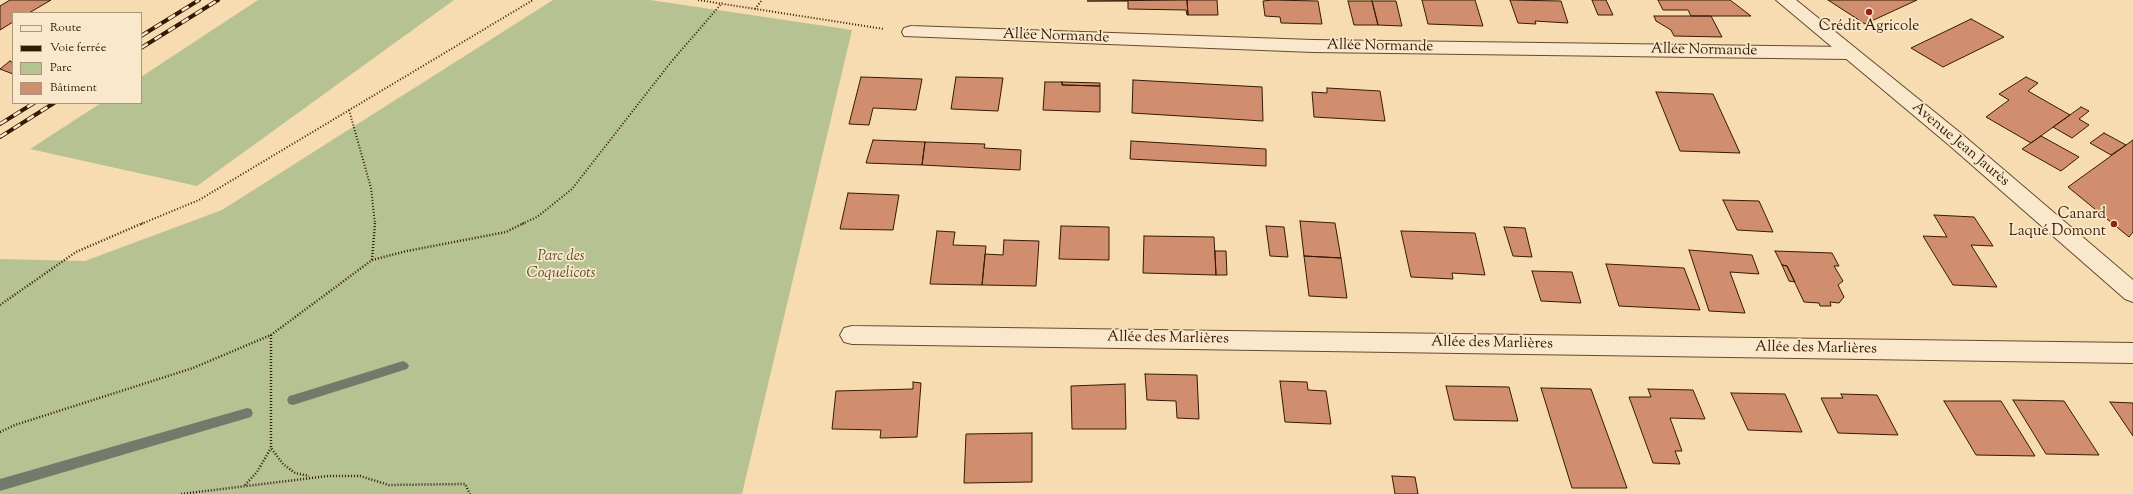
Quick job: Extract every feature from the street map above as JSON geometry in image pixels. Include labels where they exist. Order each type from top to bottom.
[{"type":"street","name":"Avenue Jean Jaurès","points":[[1785,0],[1956,140],[2133,293]]},
{"type":"street","name":"Allée Normande","points":[[911,32],[1321,46],[1849,53]]},
{"type":"street","name":"Allée des Marlières","points":[[852,335],[2133,353]]},
{"type":"path","points":[[0,304],[76,252],[199,200],[533,0]]},
{"type":"path","points":[[698,0],[911,32]]},
{"type":"path","points":[[755,9],[762,0]]},
{"type":"path","points":[[0,432],[193,368],[271,335],[372,260],[407,251],[506,232],[537,217],[572,189],[671,62],[722,3]]},
{"type":"path","points":[[349,110],[371,188],[375,222],[375,239],[372,260]]},
{"type":"path","points":[[244,486],[258,472],[271,448],[271,335]]},
{"type":"path","points":[[271,448],[283,464],[294,473],[312,477]]},
{"type":"path","points":[[181,494],[312,477],[360,476],[389,485],[465,484],[470,494]]},
{"type":"green space","points":[[258,0],[454,0],[197,186],[30,149],[99,104],[142,104],[142,76]]},
{"type":"green space","name":"Parc des Coquelicots","points":[[553,0],[650,0],[852,30],[742,494],[0,494],[0,259],[85,261],[222,210]]},
{"type":"building","points":[[10,0],[51,0],[31,12],[12,12],[12,23],[0,30],[0,6]]},
{"type":"building","points":[[1187,0],[1188,15],[1186,10],[1128,9],[1128,1],[1087,1]]},
{"type":"building","points":[[1187,0],[1217,0],[1218,15],[1188,15]]},
{"type":"building","points":[[1422,0],[1475,0],[1483,26],[1428,24]]},
{"type":"building","points":[[1510,0],[1561,1],[1568,23],[1535,21],[1536,24],[1518,23]]},
{"type":"building","points":[[1592,0],[1606,0],[1613,15],[1598,15]]},
{"type":"building","points":[[1658,0],[1730,0],[1751,16],[1691,16],[1688,10],[1663,10]]},
{"type":"building","name":"Crédit Agricole","points":[[1828,0],[1917,0],[1865,24]]},
{"type":"building","points":[[1263,1],[1318,1],[1322,24],[1281,23],[1280,17],[1265,16]]},
{"type":"building","points":[[1348,1],[1372,1],[1378,25],[1354,25]]},
{"type":"building","points":[[1372,1],[1396,1],[1402,26],[1378,25]]},
{"type":"building","points":[[1654,16],[1711,16],[1722,37],[1674,36],[1671,30],[1656,21]]},
{"type":"building","points":[[1971,19],[2004,37],[1943,67],[1911,48]]},
{"type":"building","points":[[10,61],[12,62],[12,74],[0,69]]},
{"type":"building","points":[[861,77],[922,79],[916,110],[873,108],[869,125],[849,124]]},
{"type":"building","points":[[956,77],[1003,78],[998,111],[951,109]]},
{"type":"building","points":[[2026,77],[2038,83],[2028,91],[2070,115],[2031,143],[1986,117],[2009,100],[1999,94]]},
{"type":"building","points":[[1133,80],[1262,87],[1263,121],[1132,113]]},
{"type":"building","points":[[1045,82],[1062,82],[1062,85],[1100,86],[1100,112],[1043,110]]},
{"type":"building","points":[[1062,82],[1100,83],[1100,86],[1062,85]]},
{"type":"building","points":[[1327,88],[1380,91],[1385,121],[1314,117],[1312,92],[1327,93]]},
{"type":"building","points":[[1656,92],[1713,94],[1740,153],[1680,151]]},
{"type":"building","points":[[2081,107],[2089,111],[2079,119],[2089,125],[2072,138],[2053,127]]},
{"type":"building","points":[[2104,133],[2126,145],[2111,155],[2090,143]]},
{"type":"building","points":[[2041,136],[2079,157],[2061,171],[2022,149]]},
{"type":"building","points":[[873,140],[925,142],[922,165],[866,163]]},
{"type":"building","points":[[2133,140],[2133,232],[2129,237],[2068,187]]},
{"type":"building","points":[[1131,141],[1266,149],[1266,166],[1130,159]]},
{"type":"building","points":[[925,142],[985,144],[984,148],[1021,150],[1020,170],[922,165]]},
{"type":"building","points":[[848,193],[899,195],[893,230],[840,229]]},
{"type":"building","points":[[1723,200],[1759,201],[1773,232],[1737,230]]},
{"type":"building","points":[[1934,215],[1974,217],[1993,246],[1971,245],[1997,287],[1953,285],[1923,236],[1947,237]]},
{"type":"building","points":[[1300,221],[1335,223],[1341,258],[1304,256]]},
{"type":"building","points":[[1061,226],[1109,227],[1109,260],[1059,259]]},
{"type":"building","points":[[1266,226],[1284,227],[1288,257],[1270,256]]},
{"type":"building","points":[[1504,227],[1525,228],[1532,257],[1513,256]]},
{"type":"building","points":[[937,231],[955,232],[953,245],[986,246],[982,285],[930,284]]},
{"type":"building","points":[[1401,231],[1475,233],[1485,275],[1452,273],[1453,279],[1411,277]]},
{"type":"building","points":[[1144,236],[1214,237],[1216,275],[1143,273]]},
{"type":"building","points":[[1004,240],[1039,241],[1036,286],[982,285],[985,254],[1003,255]]},
{"type":"building","points":[[1689,250],[1752,255],[1759,274],[1730,272],[1745,313],[1709,311]]},
{"type":"building","points":[[1215,251],[1226,251],[1227,275],[1216,275]]},
{"type":"building","points":[[1775,251],[1832,253],[1839,266],[1834,266],[1843,281],[1838,285],[1844,297],[1839,303],[1830,302],[1831,306],[1820,306],[1819,303],[1804,302],[1787,266],[1782,265]]},
{"type":"building","points":[[1304,256],[1341,258],[1347,298],[1309,296]]},
{"type":"building","points":[[1606,264],[1684,268],[1700,310],[1619,306]]},
{"type":"building","points":[[1782,265],[1787,266],[1795,282],[1789,281]]},
{"type":"building","points":[[1532,271],[1572,272],[1581,303],[1541,301]]},
{"type":"building","points":[[1145,374],[1197,375],[1199,419],[1177,418],[1176,401],[1147,400]]},
{"type":"building","points":[[1280,381],[1307,382],[1308,390],[1326,391],[1331,424],[1285,422]]},
{"type":"building","points":[[913,382],[921,383],[917,437],[880,438],[881,430],[832,429],[836,391],[913,389]]},
{"type":"building","points":[[1125,384],[1126,429],[1072,429],[1071,386]]},
{"type":"building","points":[[1446,386],[1509,387],[1518,421],[1454,420]]},
{"type":"building","points":[[1541,388],[1591,389],[1627,488],[1572,488]]},
{"type":"building","points":[[1648,389],[1693,390],[1705,419],[1670,418],[1682,451],[1675,451],[1680,464],[1653,463],[1629,397],[1651,397]]},
{"type":"building","points":[[1731,393],[1785,394],[1802,432],[1748,430]]},
{"type":"building","points":[[1841,394],[1877,395],[1898,435],[1838,433],[1821,398],[1843,398]]},
{"type":"building","points":[[2013,400],[2064,401],[2099,455],[2046,454]]},
{"type":"building","points":[[1944,401],[2001,401],[2035,456],[1976,455]]},
{"type":"building","points":[[2110,402],[2133,403],[2133,436]]},
{"type":"building","points":[[1032,433],[1032,482],[964,483],[966,434]]},
{"type":"building","points":[[1392,476],[1415,477],[1418,494],[1395,494]]},
{"type":"waterway","points":[[293,400],[403,366]]},
{"type":"waterway","points":[[0,485],[247,413]]},
{"type":"railway","points":[[142,35],[199,0]]},
{"type":"railway","points":[[142,47],[218,0]]},
{"type":"railway","points":[[0,124],[32,104]]},
{"type":"railway","points":[[0,137],[52,104]]},
{"type":"place","name":"Crédit Agricole","points":[[1869,12]]},
{"type":"place","name":"Canard Laqué Domont","points":[[2114,224]]}]
